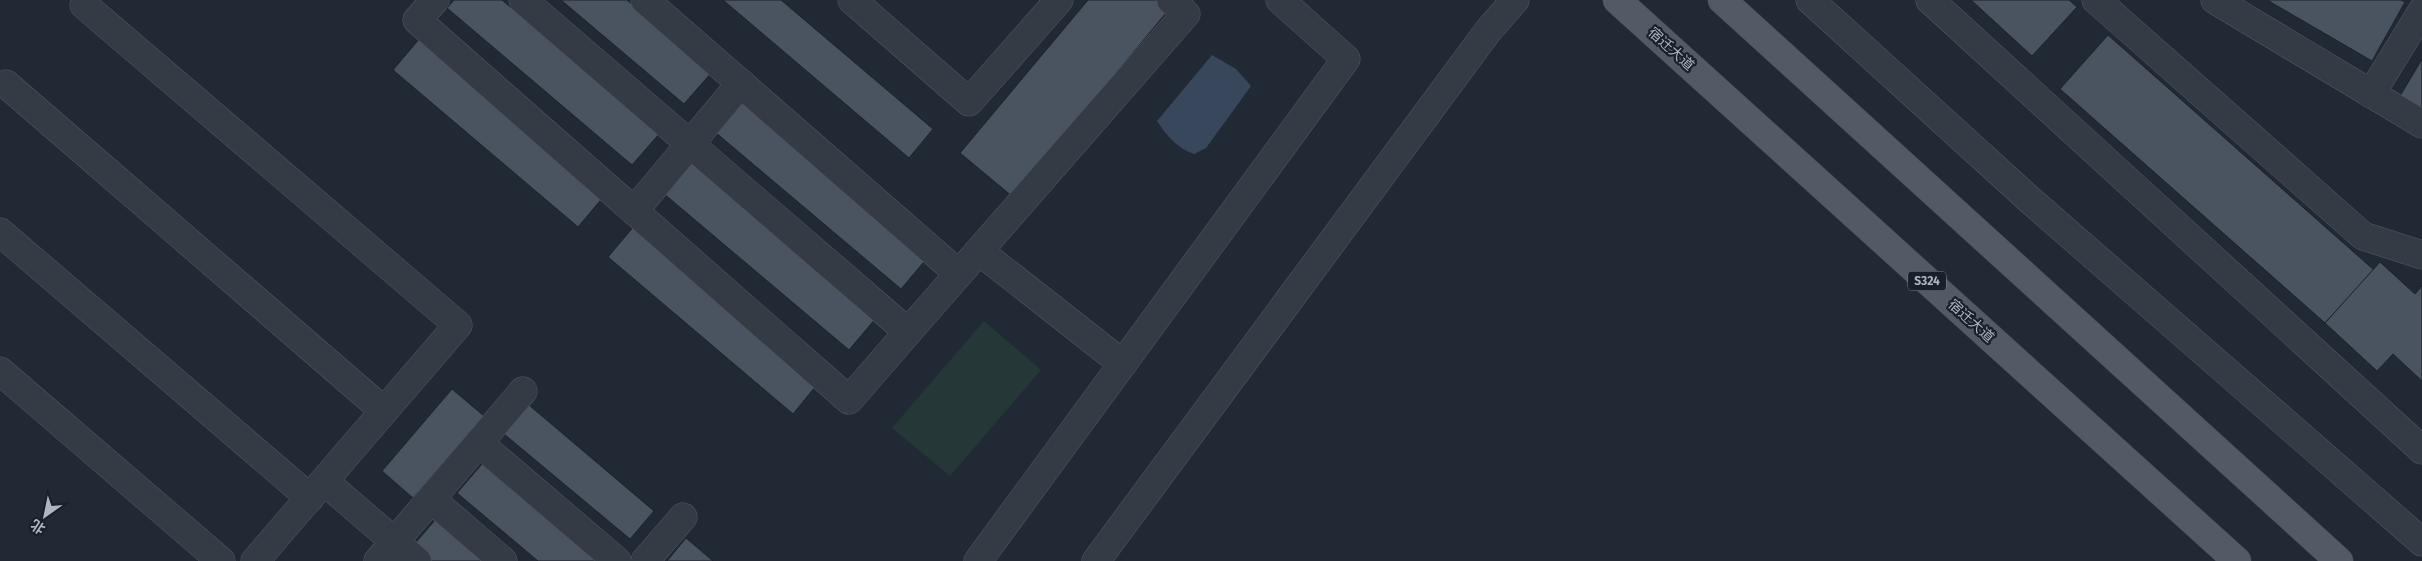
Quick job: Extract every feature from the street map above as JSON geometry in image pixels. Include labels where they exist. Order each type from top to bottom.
[{"type":"main road","name":"宿迁大道","points":[[1616,0],[2237,561]]},
{"type":"main road","points":[[1722,0],[2339,561]]},
{"type":"street","points":[[435,0],[417,20],[849,400],[1186,14],[1171,0]]},
{"type":"street","points":[[523,0],[908,332]]},
{"type":"street","points":[[645,0],[959,274]]},
{"type":"street","points":[[852,0],[969,102],[1059,0]]},
{"type":"street","points":[[978,561],[1346,59],[1280,0]]},
{"type":"street","points":[[1096,561],[1488,31],[1515,0]]},
{"type":"street","points":[[1810,0],[2030,200],[2422,542]]},
{"type":"street","points":[[1930,0],[2422,450]]},
{"type":"street","points":[[2096,0],[2363,236],[2422,255]]},
{"type":"street","points":[[2215,0],[2422,124]]},
{"type":"street","points":[[84,5],[458,325],[317,489],[262,559]]},
{"type":"street","points":[[2372,94],[2422,10]]},
{"type":"street","points":[[6,84],[384,411]]},
{"type":"street","points":[[634,211],[741,84]]},
{"type":"street","points":[[0,232],[317,489],[386,551],[417,561]]},
{"type":"street","points":[[979,251],[1123,364]]},
{"type":"street","points":[[0,371],[221,561]]},
{"type":"street","points":[[386,551],[523,391]]},
{"type":"street","points":[[479,443],[617,561]]},
{"type":"street","points":[[431,498],[503,561]]},
{"type":"street","points":[[645,561],[683,517]]},
{"type":"street","points":[[2410,561],[2422,548]]},
{"type":"shaded area","points":[[984,321],[1041,370],[950,476],[892,428]]},
{"type":"water","points":[[1212,55],[1236,69],[1251,86],[1206,148],[1194,154],[1173,141],[1157,121]]},
{"type":"building","points":[[454,0],[502,0],[660,133],[632,165],[447,8]]},
{"type":"building","points":[[561,0],[627,0],[712,72],[684,104]]},
{"type":"building","points":[[723,0],[781,0],[933,129],[909,158]]},
{"type":"building","points":[[1088,0],[1163,0],[1171,7],[1013,197],[960,153]]},
{"type":"building","points":[[1971,0],[2069,0],[2077,7],[2032,56]]},
{"type":"building","points":[[2267,0],[2401,0],[2405,2],[2372,61]]},
{"type":"building","points":[[2108,35],[2374,270],[2325,323],[2060,89]]},
{"type":"building","points":[[420,38],[605,195],[578,227],[393,70]]},
{"type":"building","points":[[2422,59],[2422,109],[2400,96]]},
{"type":"building","points":[[743,100],[928,257],[901,289],[715,132]]},
{"type":"building","points":[[691,161],[876,318],[849,350],[663,193]]},
{"type":"building","points":[[635,225],[820,381],[793,414],[608,257]]},
{"type":"building","points":[[2380,262],[2415,294],[2422,286],[2422,381],[2393,354],[2377,371],[2325,323]]},
{"type":"building","points":[[452,389],[484,416],[413,498],[382,471]]},
{"type":"building","points":[[529,405],[654,511],[630,539],[504,434]]},
{"type":"building","points":[[482,464],[596,561],[538,561],[457,493]]},
{"type":"building","points":[[436,519],[486,561],[429,561],[412,547]]},
{"type":"building","points":[[686,538],[713,561],[667,561]]}]
